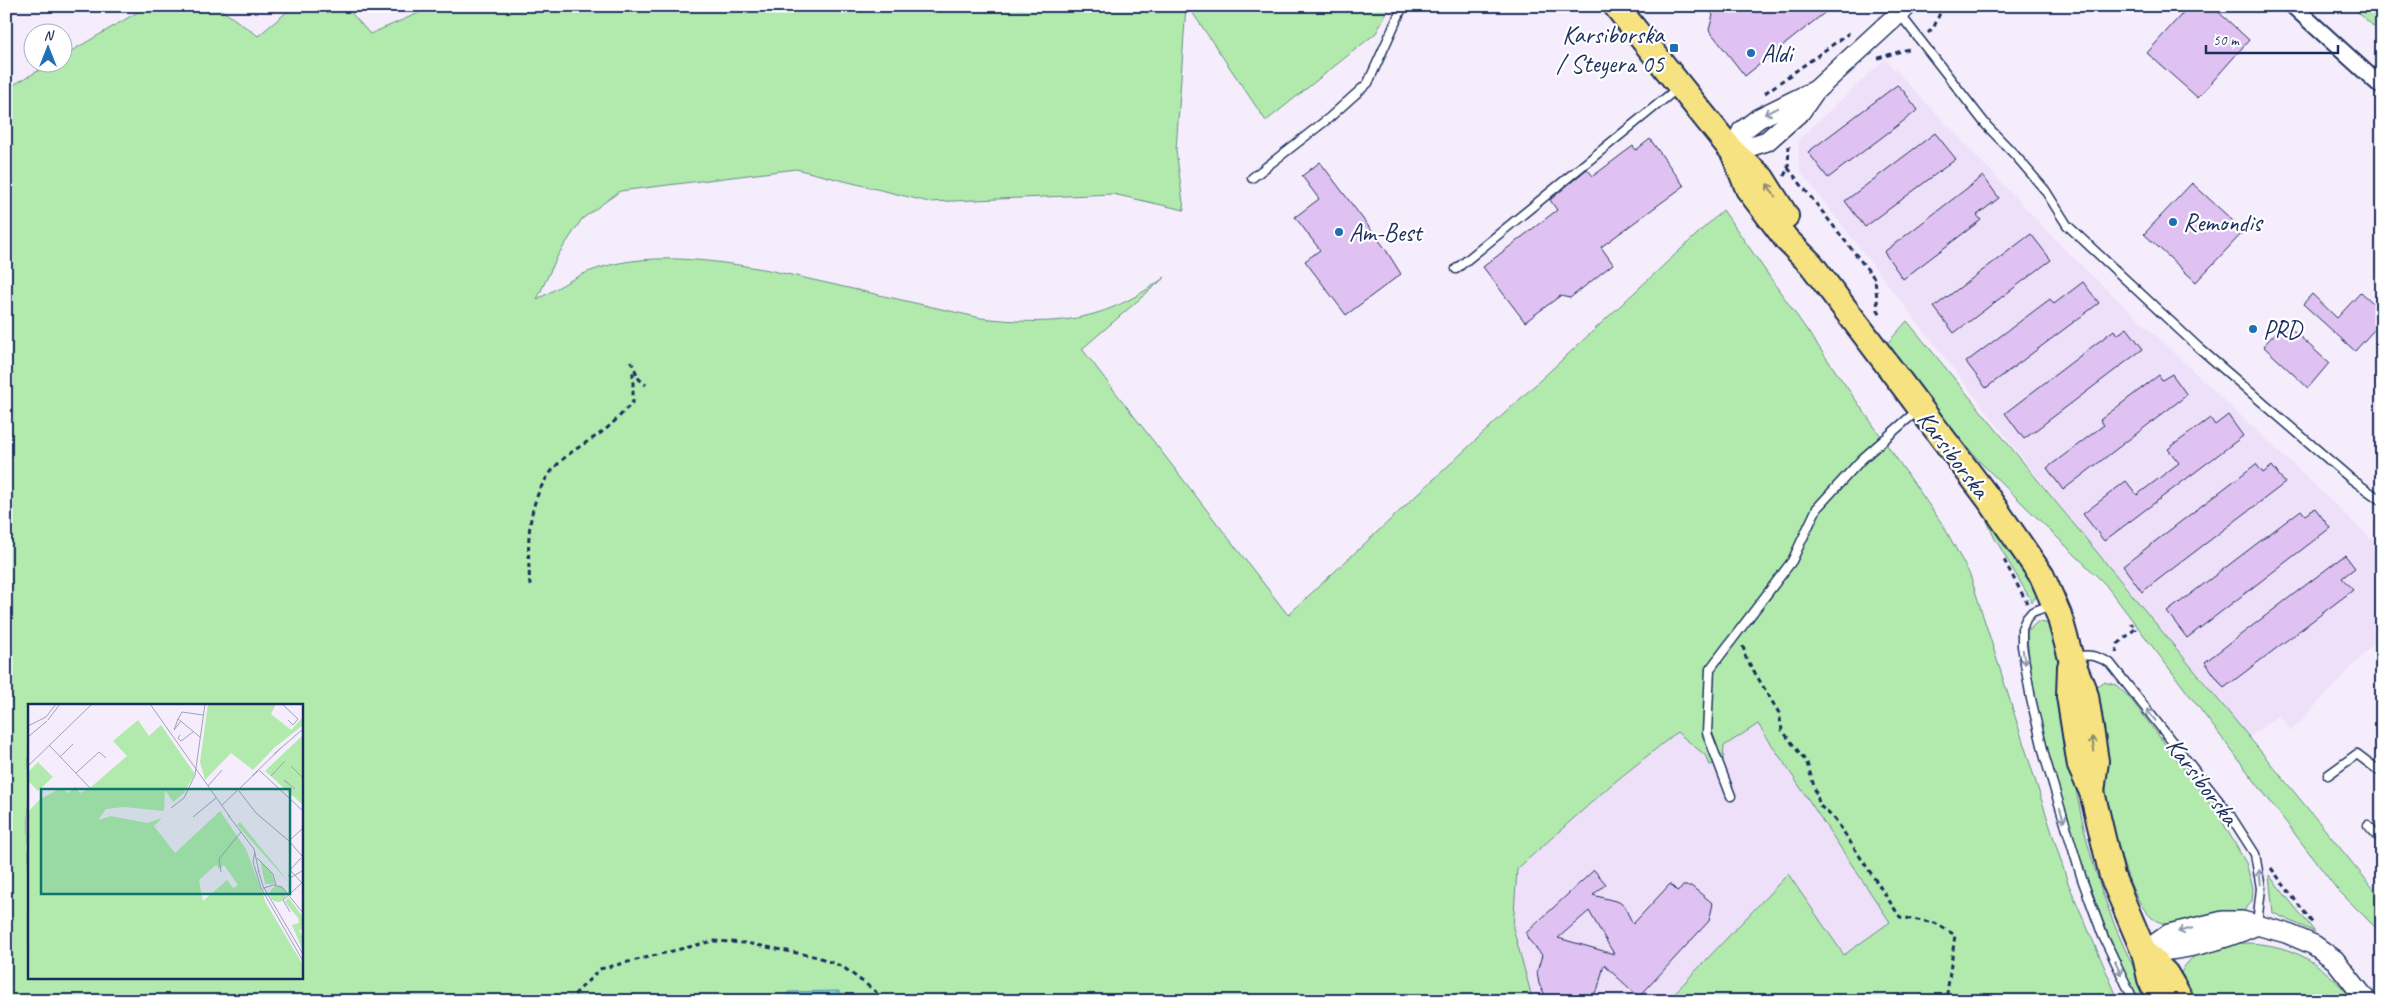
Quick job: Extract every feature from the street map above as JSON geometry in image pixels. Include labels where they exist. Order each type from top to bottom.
[{"type":"main road","name":"Karsiborska","points":[[1616,6],[1733,152],[1748,188],[1786,240],[1811,264],[2024,548],[2042,576],[2055,604],[2071,658],[2068,696],[2080,766],[2092,792],[2112,876],[2144,952]]},
{"type":"main road","points":[[2144,952],[2150,979],[2160,1001]]},
{"type":"main road","points":[[2144,952],[2166,974],[2182,1001]]},
{"type":"street","points":[[2293,6],[2382,87]]},
{"type":"street","points":[[1733,152],[1742,131],[1759,118],[1815,90],[1903,10]]},
{"type":"street","points":[[2144,952],[2169,934],[2223,921],[2242,921],[2286,933],[2314,945],[2335,960],[2367,1001]]},
{"type":"lane","points":[[1252,178],[1329,118],[1368,83],[1403,6]]},
{"type":"lane","points":[[1903,10],[1987,126],[2016,155],[2044,190],[2067,225],[2198,347],[2350,478],[2381,502]]},
{"type":"lane","points":[[1456,269],[1680,86]]},
{"type":"lane","points":[[1730,796],[1707,733],[1710,670],[1792,562],[1818,508],[1862,459],[1919,408]]},
{"type":"lane","points":[[2055,604],[2032,612],[2026,619],[2022,629],[2022,646],[2031,699],[2045,758],[2085,888],[2106,942],[2134,1001]]},
{"type":"lane","name":"Karsiborska","points":[[2071,658],[2088,654],[2100,657],[2110,663],[2230,815],[2255,854],[2259,868],[2261,888],[2257,925]]},
{"type":"lane","points":[[2328,775],[2357,754],[2382,773]]},
{"type":"lane","points":[[2368,825],[2382,841]]},
{"type":"path","points":[[1928,33],[1934,27],[1944,6]]},
{"type":"path","points":[[1759,97],[1854,29]]},
{"type":"path","points":[[1874,60],[1914,46]]},
{"type":"path","points":[[1779,181],[1784,177],[1788,168],[1787,159],[1791,140]]},
{"type":"path","points":[[1788,168],[1875,279],[1878,310],[1882,316]]},
{"type":"path","points":[[631,361],[634,369],[646,385]]},
{"type":"path","points":[[530,586],[527,541],[530,516],[536,497],[561,460],[607,428],[634,402],[634,369]]},
{"type":"path","points":[[1739,631],[1746,658],[1779,713],[1782,730],[1807,763],[1820,806],[1835,819],[1900,917],[1935,923],[1955,935],[1946,1001]]},
{"type":"path","points":[[568,1001],[600,969],[714,941],[746,943],[818,957],[843,967],[875,991],[883,1001]]},
{"type":"shaded area","points":[[1885,59],[2066,251],[2382,549],[2382,635],[2291,731],[2279,715],[2243,742],[1800,171],[1798,140]]},
{"type":"shaded area","points":[[1758,723],[1891,922],[1844,956],[1788,874],[1667,1001],[1533,1001],[1513,928],[1517,869],[1611,785],[1677,732],[1705,755],[1710,764],[1724,746]]},
{"type":"green space","points":[[148,6],[216,6],[258,36],[294,6],[345,6],[370,34],[435,6],[1186,6],[1176,150],[1184,210],[1113,194],[929,202],[796,169],[620,191],[582,219],[558,255],[537,299],[581,275],[609,265],[655,259],[678,259],[701,260],[769,270],[981,318],[1056,321],[1078,318],[1121,304],[1165,277],[1082,349],[1288,615],[1723,210],[1943,525],[1970,575],[2068,883],[2119,1001],[1667,1001],[1788,874],[1844,955],[1890,922],[1758,724],[1724,746],[1723,761],[1710,765],[1705,755],[1677,732],[1611,785],[1517,869],[1513,928],[1533,1001],[6,1001],[6,89],[36,72],[72,72],[72,51]]},
{"type":"green space","points":[[1188,6],[1390,6],[1376,33],[1266,121]]},
{"type":"green space","points":[[2351,6],[2382,6],[2382,34]]},
{"type":"green space","points":[[1907,321],[2382,899],[2382,934],[2336,888],[2105,584],[1980,462],[1884,347]]},
{"type":"green space","points":[[1979,502],[2030,577],[2038,594],[2032,602],[1994,537]]},
{"type":"green space","points":[[2037,622],[2046,623],[2052,628],[2062,681],[2078,801],[2092,861],[2124,947],[2152,1001],[2140,1001],[2127,976],[2095,900],[2069,822],[2044,735],[2031,674],[2027,632]]},
{"type":"green space","points":[[2104,682],[2116,685],[2130,698],[2218,814],[2246,863],[2253,888],[2252,901],[2244,911],[2169,925],[2152,918],[2139,901],[2118,847],[2104,782],[2091,699],[2094,687]]},
{"type":"green space","points":[[2269,875],[2315,932],[2273,913]]},
{"type":"green space","points":[[2247,943],[2280,948],[2294,952],[2307,959],[2331,977],[2354,1001],[2189,1001],[2180,975],[2191,959],[2199,953],[2217,946]]},
{"type":"water","points":[[839,991],[840,1001],[788,1001],[788,992]]},
{"type":"building","name":"Aldi","points":[[1706,6],[1833,6],[1745,76],[1709,30],[1713,15]]},
{"type":"building","points":[[2189,6],[2212,6],[2249,40],[2198,98],[2147,53]]},
{"type":"building","points":[[1897,85],[1918,110],[1828,178],[1808,152]]},
{"type":"building","points":[[1935,133],[1956,159],[1865,227],[1845,201]]},
{"type":"building","points":[[1650,139],[1684,186],[1601,247],[1613,264],[1570,298],[1560,296],[1525,322],[1483,267],[1557,210],[1550,200],[1587,169],[1593,176],[1633,146],[1636,150]]},
{"type":"building","points":[[1320,162],[1384,247],[1401,274],[1346,315],[1305,261],[1320,250],[1295,217],[1319,199],[1302,176]]},
{"type":"building","points":[[1983,176],[1999,198],[1977,215],[1981,220],[1903,279],[1884,252]]},
{"type":"building","points":[[2192,183],[2244,231],[2196,282],[2144,234]]},
{"type":"building","points":[[2031,234],[2051,260],[1954,333],[1934,307]]},
{"type":"building","points":[[2083,282],[2099,303],[1986,388],[1966,362],[2050,299],[2054,304]]},
{"type":"building","points":[[2361,292],[2382,311],[2382,321],[2355,351],[2303,304],[2312,294],[2337,318]]},
{"type":"building","points":[[2285,323],[2329,363],[2308,388],[2263,346]]},
{"type":"building","points":[[2127,328],[2143,349],[2024,439],[2005,413],[2114,330],[2117,335]]},
{"type":"building","points":[[2172,374],[2187,395],[2063,490],[2047,468],[2104,425],[2100,420],[2159,375],[2162,380]]},
{"type":"building","points":[[2228,415],[2243,436],[2104,541],[2083,514],[2126,481],[2137,495],[2179,463],[2168,449],[2210,418],[2215,425]]},
{"type":"building","points":[[2256,464],[2263,473],[2272,466],[2285,483],[2142,592],[2123,566]]},
{"type":"building","points":[[2315,508],[2330,528],[2187,638],[2167,612],[2301,510],[2305,515]]},
{"type":"building","points":[[2345,555],[2355,568],[2342,578],[2353,590],[2224,688],[2205,662]]},
{"type":"building","points":[[1594,870],[1606,884],[1593,895],[1619,902],[1624,906],[1633,924],[1670,884],[1677,891],[1683,886],[1691,886],[1713,904],[1709,921],[1639,997],[1604,965],[1598,988],[1591,998],[1586,1001],[1552,1001],[1545,995],[1539,984],[1537,972],[1542,955],[1528,939],[1526,933]],"holes":[[[1589,911],[1614,954],[1558,938]]]},
{"type":"place","name":"Karsiborska / Steyera 05","points":[[1674,48]]},
{"type":"place","name":"Aldi","points":[[1751,53]]},
{"type":"place","name":"Remondis","points":[[2173,222]]},
{"type":"place","name":"Am-Best","points":[[1339,232]]},
{"type":"place","name":"PRD","points":[[2253,329]]}]
